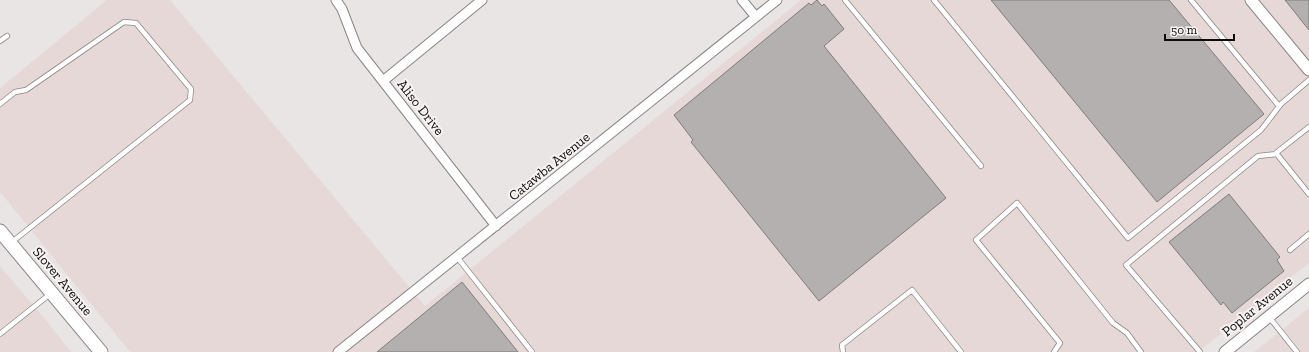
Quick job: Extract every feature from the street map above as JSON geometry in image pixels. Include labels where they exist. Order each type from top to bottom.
[{"type":"main road","name":"Slover Avenue","points":[[0,231],[100,352]]},
{"type":"street","name":"Aliso Drive","points":[[336,0],[342,8],[357,48],[496,226]]},
{"type":"street","points":[[383,81],[482,0]]},
{"type":"street","points":[[742,0],[756,17]]},
{"type":"street","name":"Catawba Avenue","points":[[338,352],[777,0]]},
{"type":"street","points":[[1250,0],[1309,70]]},
{"type":"street","name":"Poplar Avenue","points":[[1225,352],[1309,284]]},
{"type":"lane","points":[[845,0],[981,166]]},
{"type":"lane","points":[[934,0],[1128,238],[1261,130],[1279,106],[1309,80]]},
{"type":"lane","points":[[1191,0],[1279,106]]},
{"type":"lane","points":[[0,104],[15,92],[26,90],[124,22],[136,23],[191,89],[190,100],[10,243]]},
{"type":"lane","points":[[0,42],[7,36]]},
{"type":"lane","points":[[1200,352],[1126,265],[1258,156],[1277,154],[1276,153],[1309,127]]},
{"type":"lane","points":[[1277,154],[1309,194]]},
{"type":"lane","points":[[1054,352],[1060,344],[976,240],[1017,203],[1113,323],[1127,333],[1141,352]]},
{"type":"lane","points":[[1290,250],[1309,234]]},
{"type":"lane","points":[[457,257],[532,352]]},
{"type":"lane","points":[[843,352],[842,345],[912,290],[961,352]]},
{"type":"lane","points":[[0,334],[52,293]]},
{"type":"lane","points":[[1269,316],[1295,351]]},
{"type":"shaded area","points":[[107,0],[170,0],[425,306],[801,0],[1309,0],[1309,263],[1198,352],[130,352],[0,192],[0,88]]},
{"type":"shaded area","points":[[0,266],[45,319],[71,352],[0,352]]},
{"type":"shaded area","points":[[1309,308],[1309,352],[1254,352]]},
{"type":"building","points":[[817,0],[822,6],[824,4],[844,29],[824,46],[946,198],[819,301],[691,142],[693,140],[674,115],[809,3],[811,5]]},
{"type":"building","points":[[991,0],[1169,0],[1264,114],[1157,202]]},
{"type":"building","points":[[1285,0],[1309,0],[1309,30]]},
{"type":"building","points":[[1229,194],[1280,257],[1277,260],[1284,271],[1232,313],[1223,302],[1221,305],[1169,242]]},
{"type":"building","points":[[462,282],[518,352],[377,352]]}]
